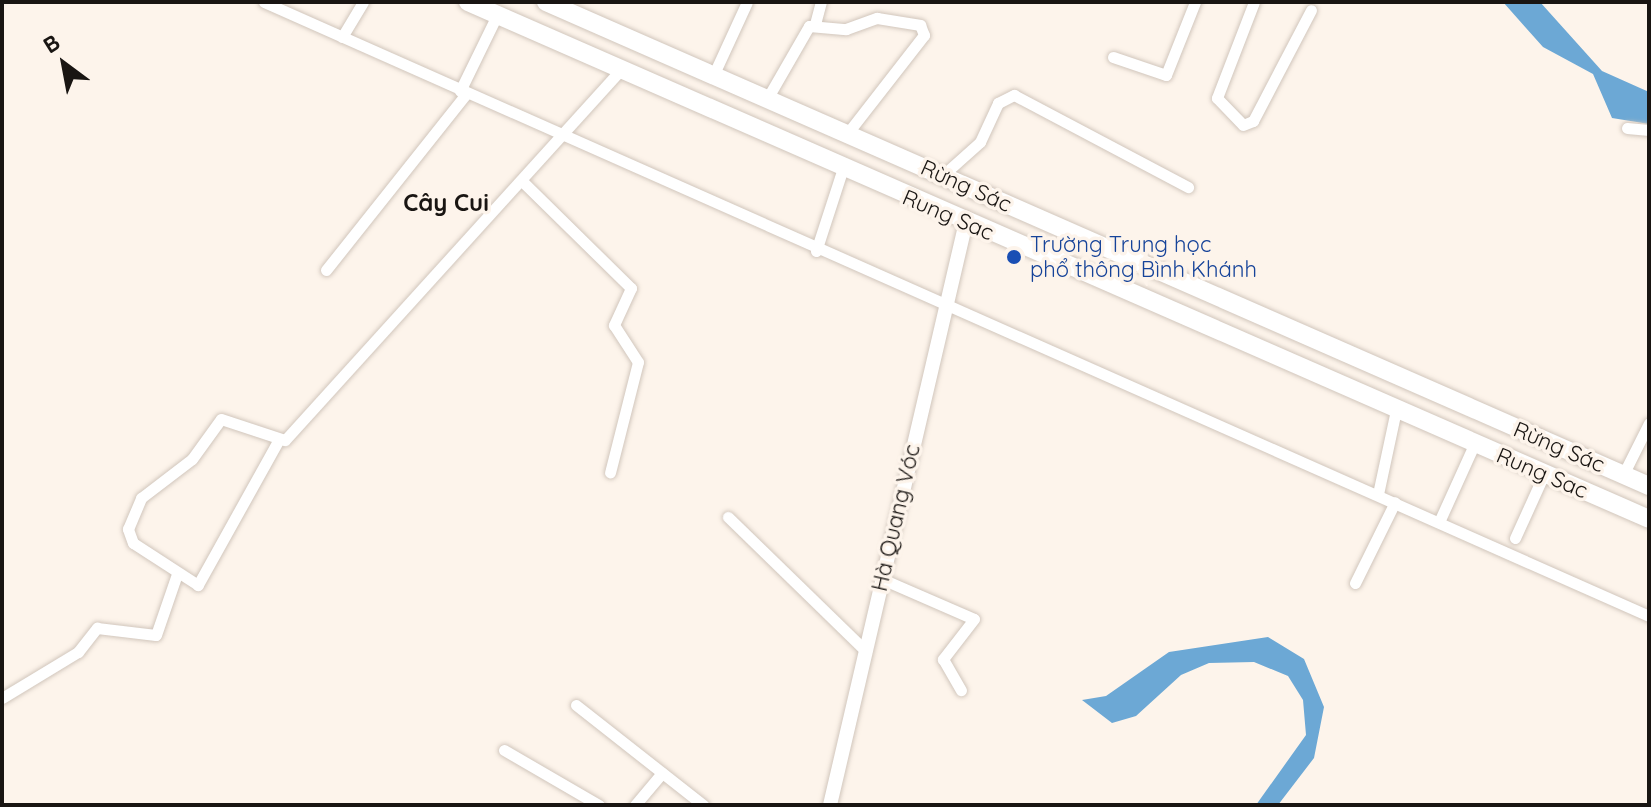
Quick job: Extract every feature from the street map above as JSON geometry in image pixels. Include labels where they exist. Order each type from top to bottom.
[{"type":"main road","name":"Rung Sac","points":[[468,2],[493,21],[839,178],[964,227],[1396,410],[1470,453],[1544,474],[1649,519]]},
{"type":"main road","name":"Rừng Sác","points":[[546,2],[1649,486]]},
{"type":"main road","points":[[964,227],[977,191]]},
{"type":"street","points":[[264,2],[816,251],[1378,494],[1649,616]]},
{"type":"street","points":[[342,37],[363,2]]},
{"type":"street","points":[[713,76],[747,2]]},
{"type":"street","points":[[767,99],[797,39],[815,24],[821,2]]},
{"type":"street","points":[[1113,57],[1166,75],[1195,2]]},
{"type":"street","points":[[1254,2],[1217,98],[1243,125],[1253,121],[1311,10]]},
{"type":"street","points":[[815,24],[846,29],[877,18],[924,29],[847,134]]},
{"type":"street","points":[[326,270],[463,92],[493,21]]},
{"type":"street","points":[[278,441],[221,419],[192,459],[152,484],[128,529],[133,543],[198,585],[278,441],[524,183],[615,76]]},
{"type":"street","points":[[942,176],[980,142],[998,103],[1014,95],[1188,187]]},
{"type":"street","points":[[1627,128],[1649,130]]},
{"type":"street","points":[[816,251],[839,178]]},
{"type":"street","points":[[524,183],[631,288],[614,325],[638,362],[610,473]]},
{"type":"street","name":"Hà Quang Vóc","points":[[830,805],[943,305],[964,227]]},
{"type":"street","points":[[1378,494],[1396,410]]},
{"type":"street","points":[[1623,475],[1649,423]]},
{"type":"street","points":[[1439,522],[1470,453]]},
{"type":"street","points":[[1515,538],[1544,474]]},
{"type":"street","points":[[1355,583],[1395,502]]},
{"type":"street","points":[[728,517],[866,651]]},
{"type":"street","points":[[2,698],[78,652],[97,628],[156,635],[177,574]]},
{"type":"street","points":[[882,579],[974,619],[943,659],[961,690]]},
{"type":"street","points":[[576,705],[703,805]]},
{"type":"street","points":[[504,750],[599,805]]},
{"type":"street","points":[[635,805],[662,773]]},
{"type":"water","points":[[1503,2],[1540,2],[1602,71],[1649,92],[1649,124],[1612,118],[1593,74],[1543,47]]},
{"type":"water","points":[[1268,637],[1304,659],[1324,707],[1314,758],[1278,805],[1256,805],[1306,735],[1303,700],[1288,676],[1254,662],[1209,663],[1181,675],[1136,716],[1112,723],[1082,700],[1106,696],[1169,652]]},
{"type":"place","name":"Trường Trung học phổ thông Bình Khánh","points":[[1014,257]]},
{"type":"district","name":"Cây Cui","points":[[446,203]]}]
